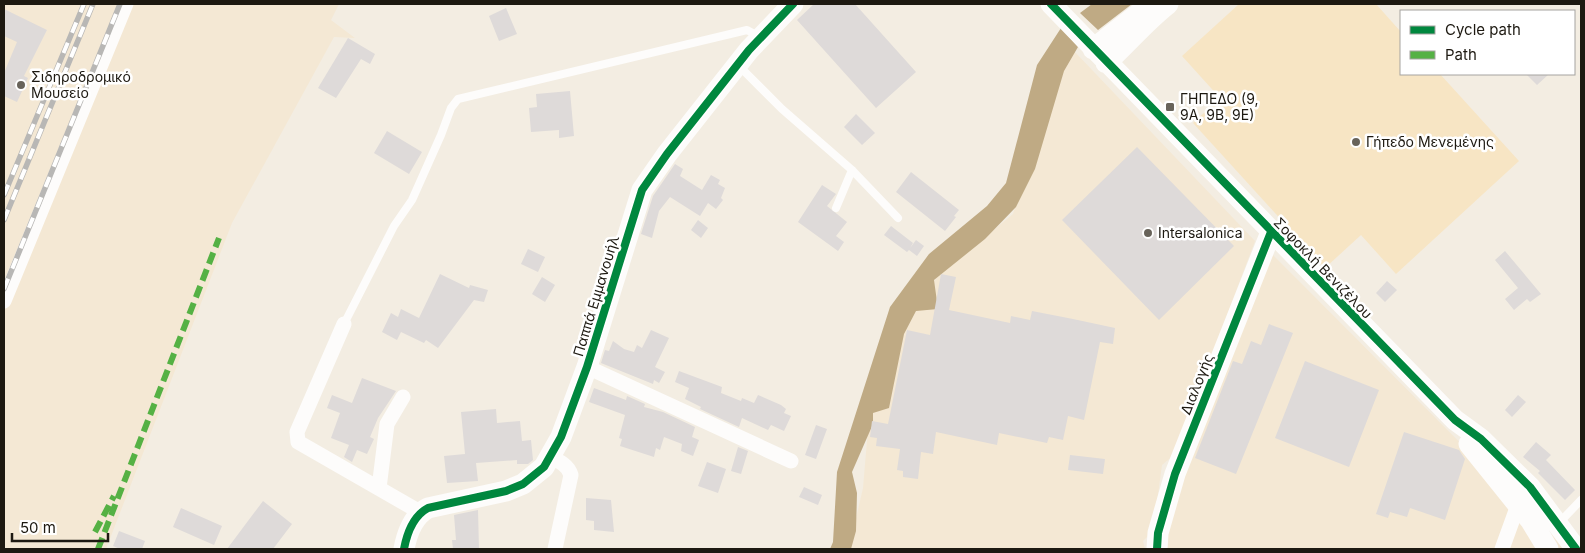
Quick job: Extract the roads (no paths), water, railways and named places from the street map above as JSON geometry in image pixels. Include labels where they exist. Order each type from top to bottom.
[{"type":"street","points":[[4,301],[126,4]]},
{"type":"street","name":"Παππά Εμμανουήλ","points":[[420,512],[428,508],[514,488],[536,476],[550,457],[561,437],[586,367],[642,190],[667,154],[760,37],[793,4]]},
{"type":"street","points":[[1094,50],[1151,4]]},
{"type":"street","points":[[1094,50],[1128,43],[1144,22],[1168,4]]},
{"type":"street","name":"Σοφοκλή Βενιζέλου","points":[[1057,11],[1455,420],[1481,439],[1530,488],[1576,549]]},
{"type":"street","points":[[1128,43],[1130,66],[1138,95]]},
{"type":"street","name":"Διαλογής","points":[[1157,549],[1158,533],[1175,474],[1271,232]]},
{"type":"street","points":[[344,324],[296,438],[300,444],[420,512],[413,522],[404,549]]},
{"type":"street","points":[[586,367],[791,461]]},
{"type":"street","points":[[379,488],[387,424],[404,397]]},
{"type":"street","points":[[1455,420],[1472,447],[1518,505],[1548,549]]},
{"type":"street","points":[[550,457],[561,462],[571,475],[555,549]]},
{"type":"street","points":[[1502,549],[1518,505]]},
{"type":"lane","points":[[344,324],[394,226],[412,200],[441,136],[451,108],[458,99],[747,30],[760,37]]},
{"type":"lane","points":[[738,65],[782,109],[852,170],[898,218]]},
{"type":"lane","points":[[836,208],[852,170]]},
{"type":"lane","points":[[1557,525],[1581,500]]},
{"type":"railway","points":[[4,195],[84,4]]},
{"type":"railway","points":[[4,220],[93,4]]},
{"type":"railway","points":[[4,289],[120,4]]},
{"type":"place","name":"Σιδηροδρομικό Μουσείο","points":[[21,85]]},
{"type":"place","name":"ΓΗΠΕΔΟ (9, 9Α, 9Β, 9Ε)","points":[[1170,107]]},
{"type":"place","name":"Γήπεδο Μενεμένης","points":[[1356,142]]},
{"type":"place","name":"Intersalonica","points":[[1148,233]]}]
